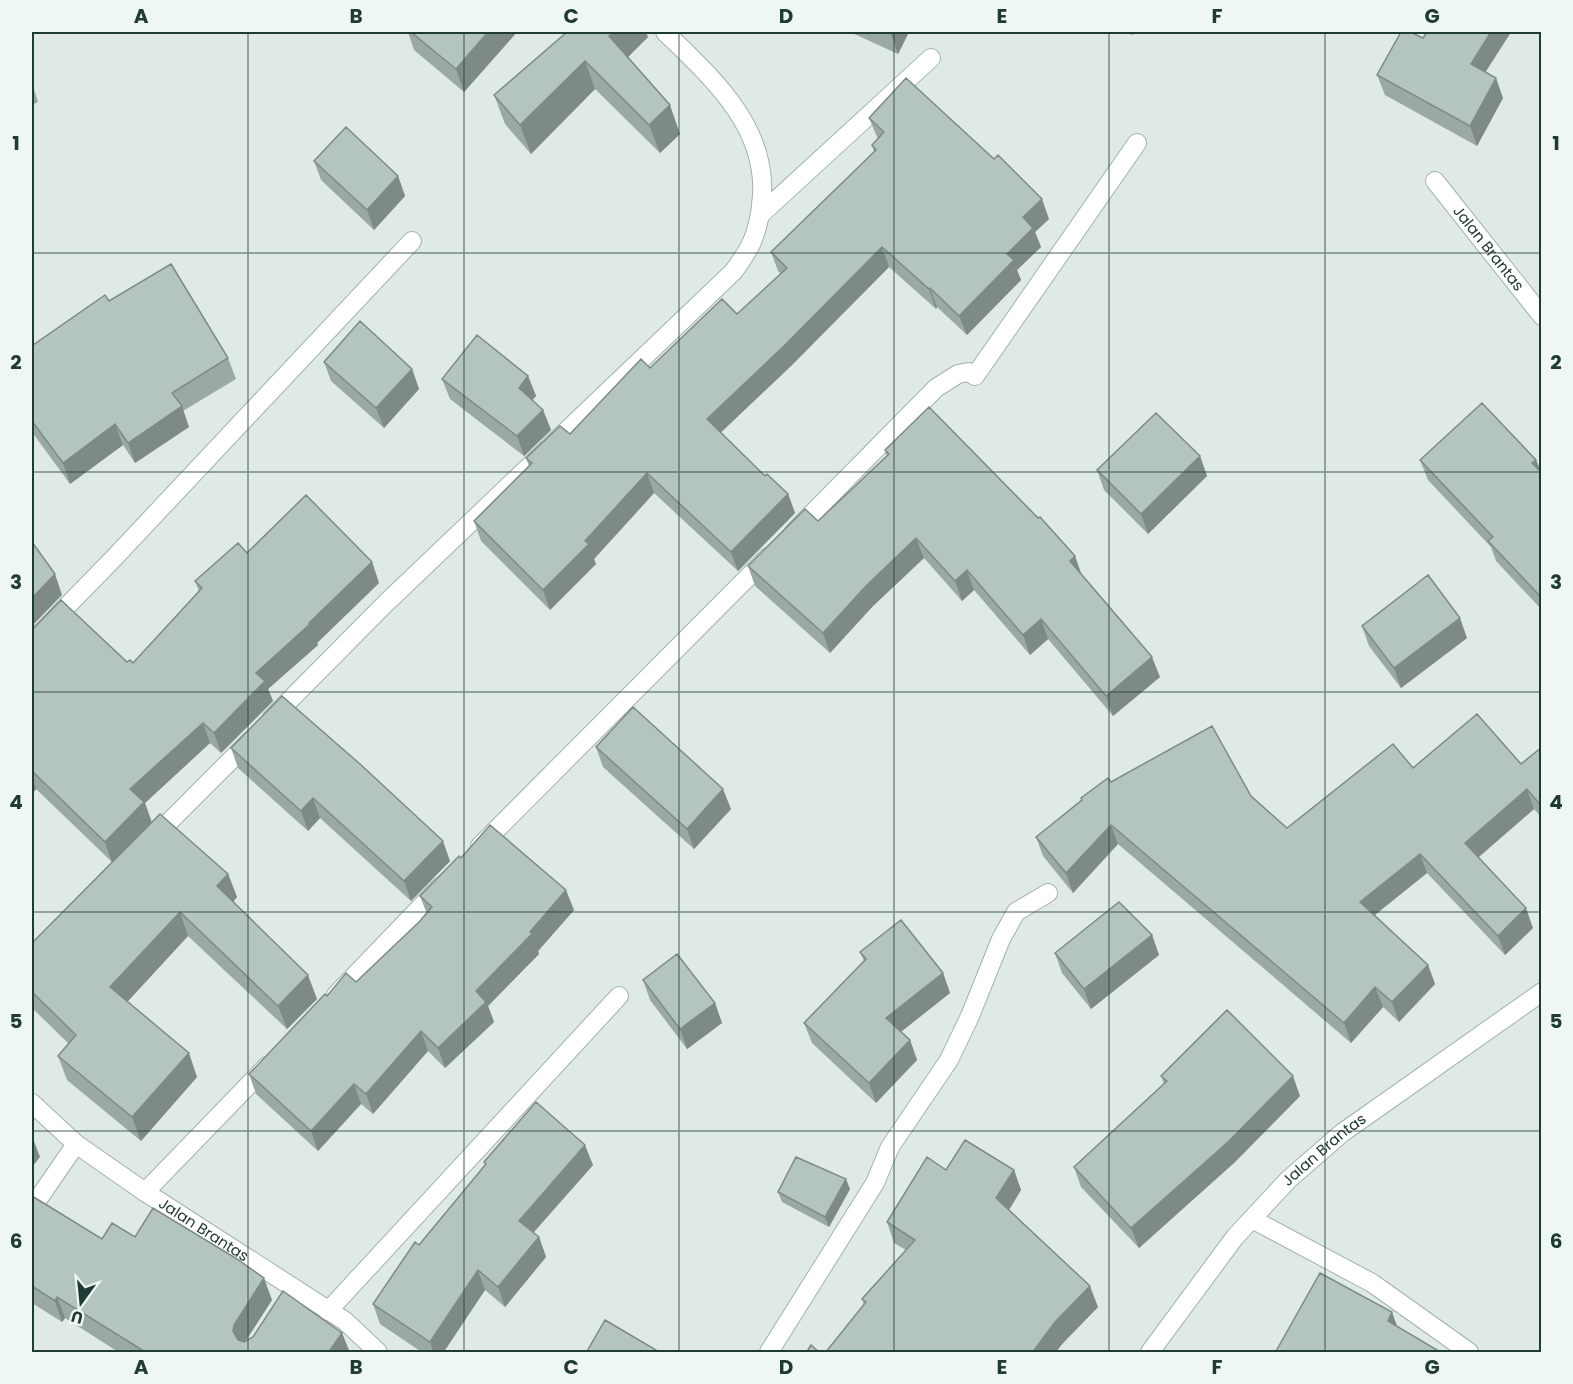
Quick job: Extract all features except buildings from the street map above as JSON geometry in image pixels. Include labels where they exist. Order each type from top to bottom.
[{"type":"street","points":[[141,850],[385,604],[734,271],[751,244],[760,215],[762,175],[760,160],[748,127],[711,76],[665,32]]},
{"type":"street","points":[[760,215],[931,58]]},
{"type":"street","points":[[472,855],[936,388],[958,374],[969,372],[975,376],[1137,143]]},
{"type":"street","name":"Jalan Brantas","points":[[1435,181],[1542,316]]},
{"type":"street","points":[[32,642],[412,241]]},
{"type":"street","points":[[325,1006],[456,872]]},
{"type":"street","points":[[769,1353],[875,1183],[890,1147],[949,1060],[970,1016],[1001,939],[1016,912],[1048,893]]},
{"type":"street","name":"Jalan Brantas","points":[[1150,1353],[1235,1237],[1289,1179],[1342,1133],[1542,992]]},
{"type":"street","points":[[328,1311],[619,996]]},
{"type":"street","points":[[145,1192],[276,1057]]},
{"type":"street","name":"Jalan Brantas","points":[[32,1103],[76,1144],[145,1192],[345,1321],[378,1353]]},
{"type":"street","points":[[32,1208],[76,1144]]},
{"type":"street","points":[[1252,1218],[1372,1284],[1469,1353]]},
{"type":"street","points":[[282,1306],[293,1288]]}]
